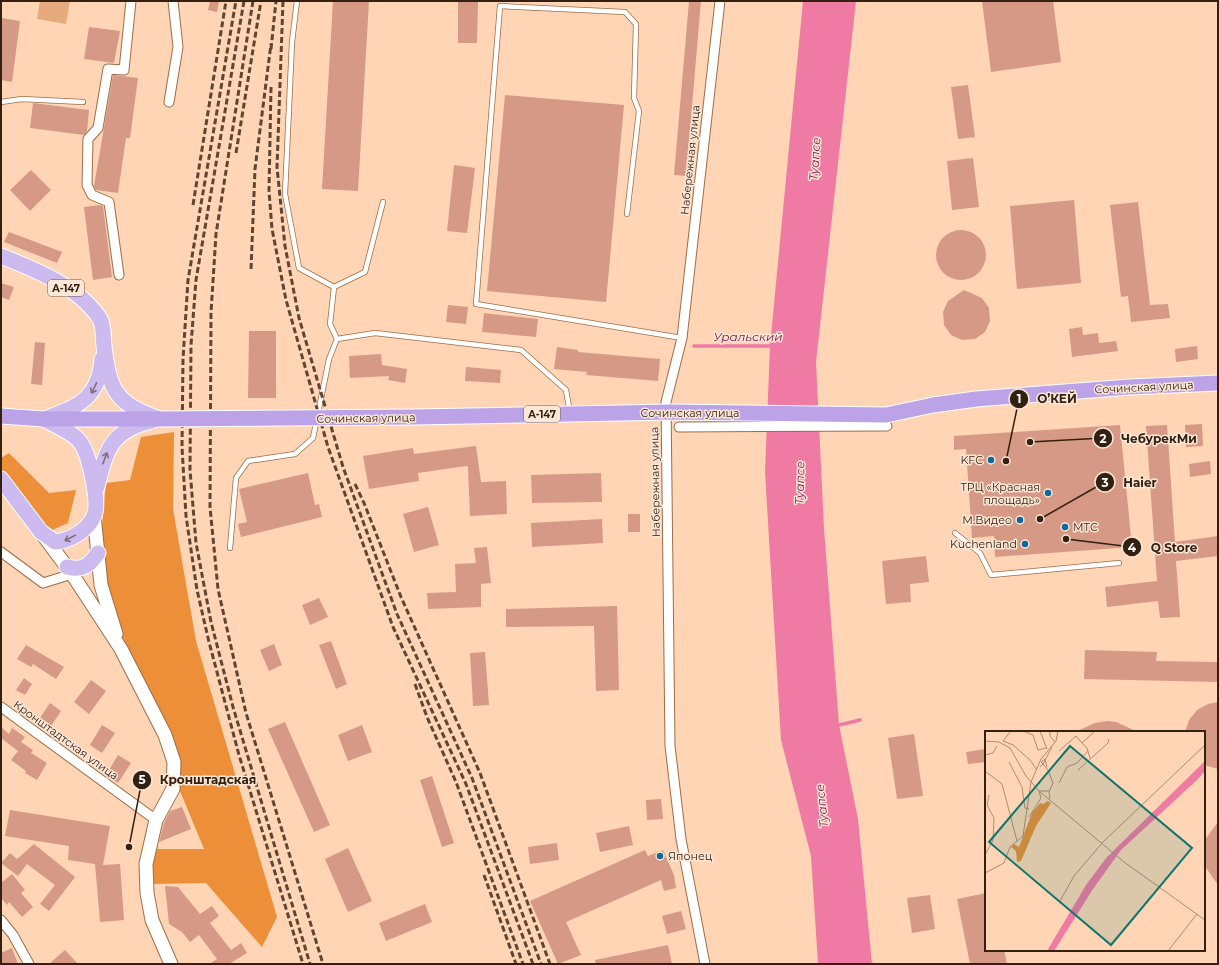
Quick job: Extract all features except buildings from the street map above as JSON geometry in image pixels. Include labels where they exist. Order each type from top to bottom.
[{"type":"highway","name":"Сочинская улица","points":[[160,419],[414,417],[669,412],[886,421],[933,405],[976,399],[1129,387],[1218,383]]},
{"type":"highway","name":"А-147","points":[[1,416],[44,419],[160,419]]},
{"type":"main road","name":"А-147","points":[[4,257],[70,290],[89,304],[101,321],[108,375],[120,399],[140,412],[160,419]]},
{"type":"main road","name":"А-147","points":[[44,419],[71,409],[91,394],[100,374],[103,337]]},
{"type":"main road","name":"А-147","points":[[44,419],[80,440],[86,451],[90,464],[95,496]]},
{"type":"main road","name":"А-147","points":[[94,515],[95,496],[103,461],[109,448],[129,428],[160,419]]},
{"type":"main road","points":[[1,479],[69,570],[121,649],[165,735],[174,762],[173,789],[156,820],[146,864],[147,893],[152,920],[170,964]]},
{"type":"main road","points":[[41,532],[55,542],[62,542],[80,532],[94,515]]},
{"type":"main road","points":[[94,515],[101,585],[121,649]]},
{"type":"main road","points":[[69,570],[83,568],[91,563],[98,553]]},
{"type":"street","points":[[119,275],[109,202],[92,195],[87,185],[88,139],[98,128],[108,69],[124,70],[131,1]]},
{"type":"street","points":[[169,102],[178,47],[173,1]]},
{"type":"street","name":"Набережная улица","points":[[705,964],[681,839],[670,746],[668,390],[682,338],[720,1]]},
{"type":"street","points":[[679,427],[886,421]]},
{"type":"street","points":[[1,552],[43,583],[69,570]]},
{"type":"street","name":"Кронштадтская улица","points":[[1,707],[156,820]]},
{"type":"street","points":[[1,920],[13,935],[29,964]]},
{"type":"lane","points":[[297,1],[292,42],[285,194],[299,268],[334,287]]},
{"type":"lane","points":[[627,214],[639,112],[634,98],[636,24],[624,12],[500,6],[476,304],[682,338]]},
{"type":"lane","points":[[1,102],[22,99],[83,102]]},
{"type":"lane","points":[[334,287],[365,272],[383,202]]},
{"type":"lane","points":[[230,548],[236,478],[248,461],[295,454],[313,438],[329,359],[337,339],[330,324],[334,287]]},
{"type":"lane","points":[[337,339],[375,333],[521,350],[566,390],[570,414]]},
{"type":"lane","points":[[955,533],[980,553],[991,575],[1119,563]]},
{"type":"shaded area","points":[[40,1],[70,1],[66,24],[37,19]]},
{"type":"shaded area","points":[[174,432],[173,509],[196,641],[277,917],[262,947],[206,883],[152,884],[154,849],[204,849],[180,791],[178,753],[126,647],[105,583],[102,526],[106,483],[130,480],[141,437]]},
{"type":"shaded area","points":[[9,453],[49,493],[76,490],[68,523],[48,532],[1,472],[1,458]]},
{"type":"water","name":"Туапсе","points":[[803,1],[856,1],[816,362],[824,529],[839,725],[858,819],[872,964],[818,964],[811,856],[781,740],[765,472],[770,346]]},
{"type":"waterway","name":"Уральский","points":[[694,346],[775,346]]},
{"type":"waterway","points":[[839,725],[860,720]]},
{"type":"railway","points":[[193,205],[226,1]]},
{"type":"railway","points":[[233,18],[236,1]]},
{"type":"railway","points":[[244,1],[196,280],[191,345],[190,470],[196,543],[211,622],[233,707],[310,964]]},
{"type":"railway","points":[[253,1],[216,234],[211,313],[210,507],[218,589],[246,713],[323,964]]},
{"type":"railway","points":[[236,153],[261,1]]},
{"type":"railway","points":[[271,49],[276,1]]},
{"type":"railway","points":[[283,1],[277,167],[285,246],[299,318],[343,467],[397,614],[472,778],[541,964]]},
{"type":"railway","points":[[234,12],[188,280],[183,359],[182,447],[186,516],[197,590],[209,642],[239,755],[303,964]]},
{"type":"railway","points":[[251,269],[255,169],[271,44]]},
{"type":"railway","points":[[271,87],[269,191],[272,229],[286,300],[328,447],[393,627],[466,784],[533,964]]},
{"type":"railway","points":[[355,484],[401,597],[480,773],[550,964]]},
{"type":"railway","points":[[415,684],[427,717],[456,782],[523,964]]},
{"type":"railway","points":[[484,875],[516,964]]},
{"type":"place","name":"ЧебурекМи","points":[[1030,442]]},
{"type":"place","name":"KFC","points":[[991,460]]},
{"type":"place","name":"О’КЕЙ","points":[[1006,461]]},
{"type":"place","name":"ТРЦ «Красная площадь»","points":[[1048,493]]},
{"type":"place","name":"Haier","points":[[1040,519]]},
{"type":"place","name":"М.Видео","points":[[1020,520]]},
{"type":"place","name":"МТС","points":[[1065,527]]},
{"type":"place","name":"Q Store","points":[[1066,539]]},
{"type":"place","name":"Kuchenland","points":[[1025,544]]},
{"type":"place","name":"Кронштадская","points":[[129,847]]},
{"type":"place","name":"Японец","points":[[660,856]]}]
